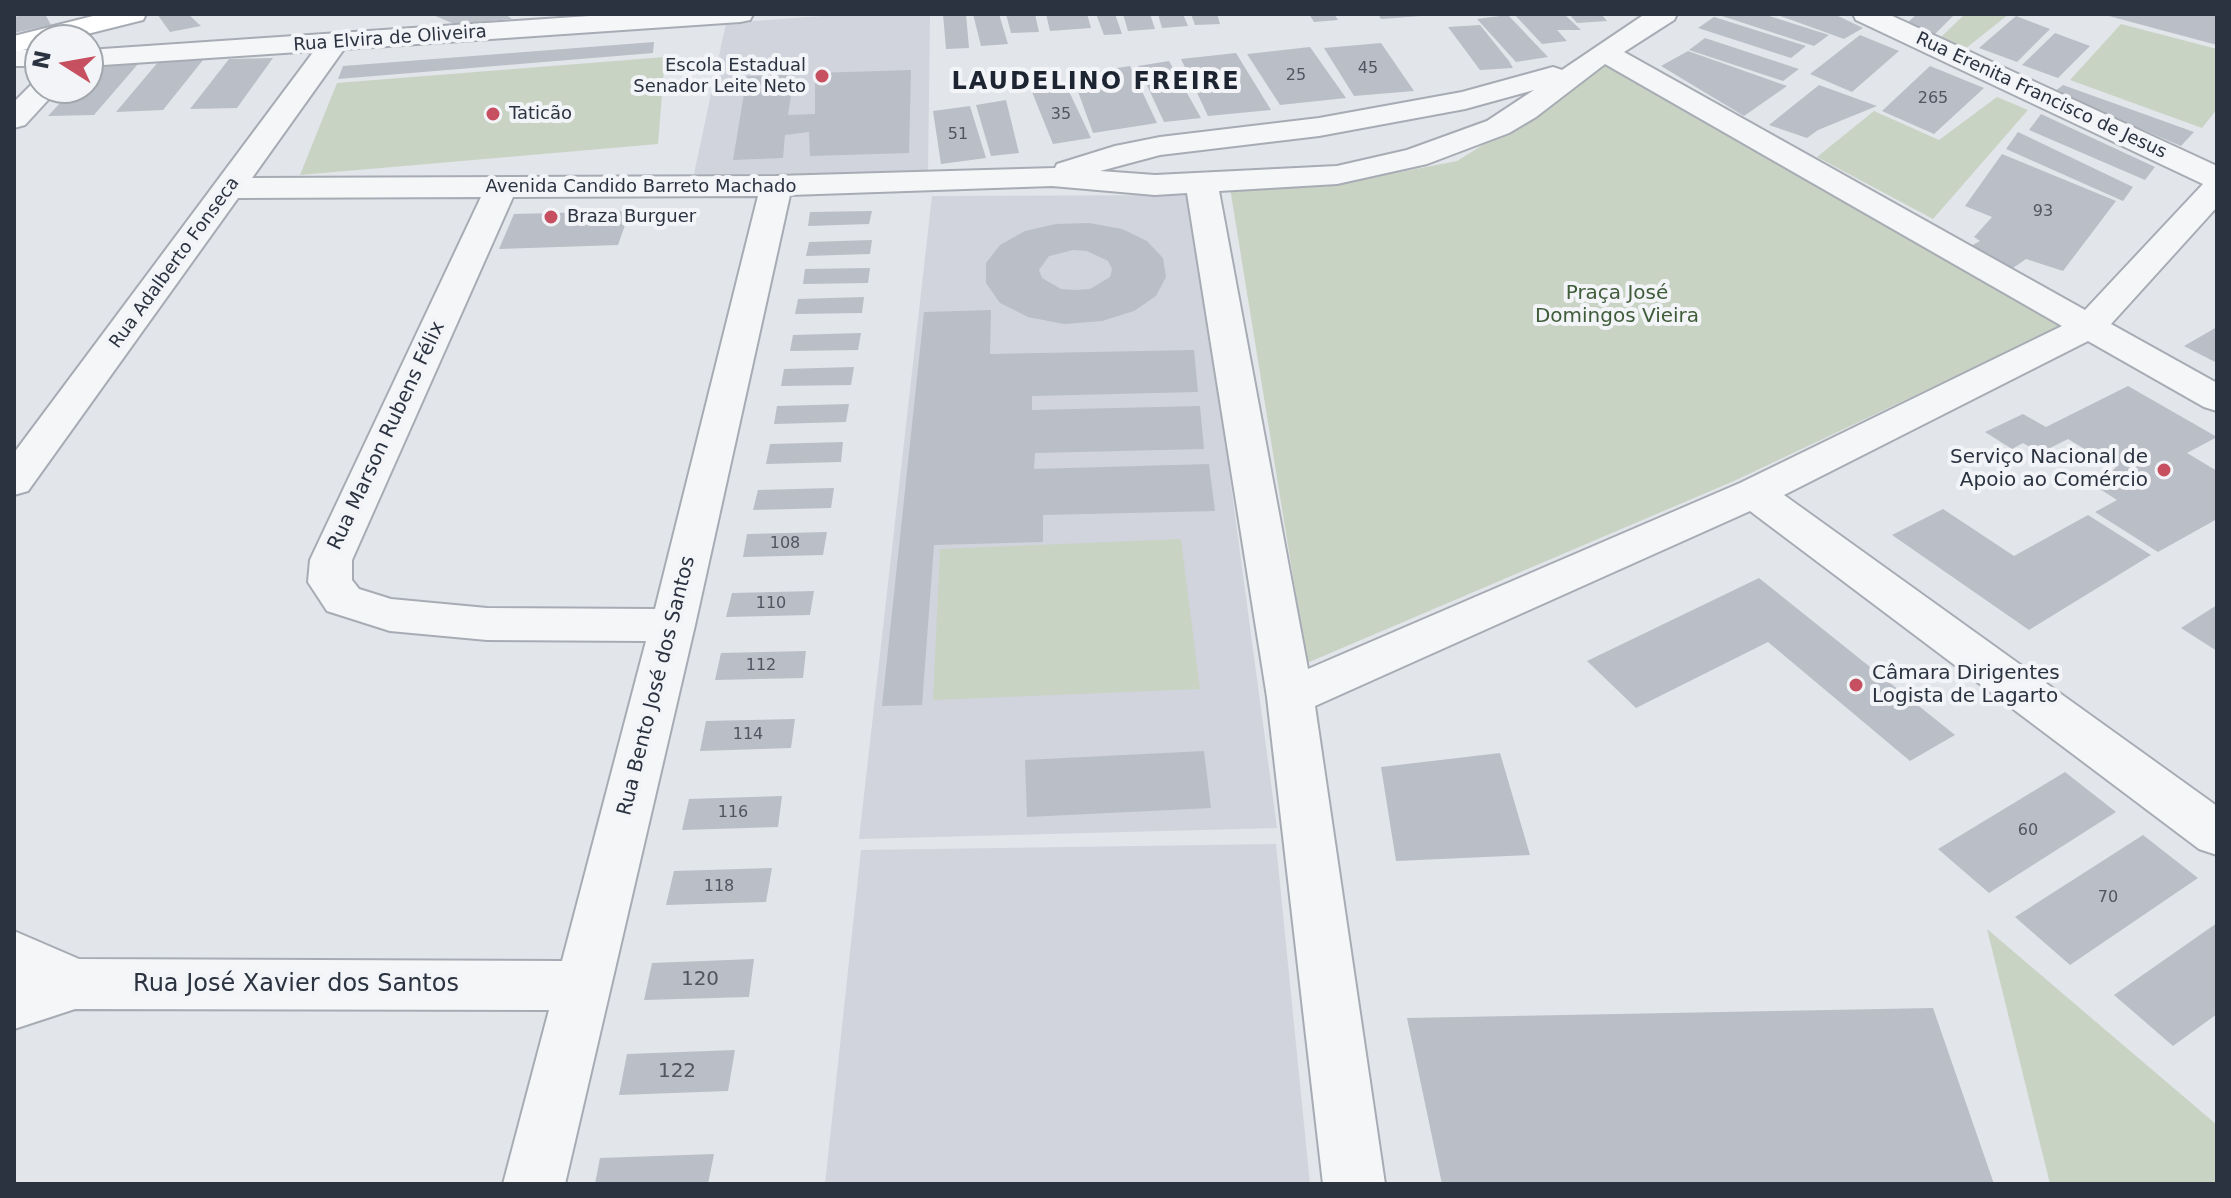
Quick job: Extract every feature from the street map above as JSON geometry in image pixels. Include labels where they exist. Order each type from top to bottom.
[{"type":"main road","points":[[14,44],[120,18]]},
{"type":"street","name":"Rua Elvira de Oliveira","points":[[104,57],[334,43],[535,21],[740,14]]},
{"type":"street","points":[[1114,170],[1202,184],[1337,175],[1416,157],[1498,127],[1664,14]]},
{"type":"street","name":"Rua Erenita Francisco de Jesus","points":[[1866,14],[2217,178]]},
{"type":"street","name":"Rua Adalberto Fonseca","points":[[14,482],[334,43]]},
{"type":"street","points":[[1114,170],[1160,146],[1319,127],[1465,100],[1527,84],[1597,57],[2217,399]]},
{"type":"street","points":[[14,119],[29,104]]},
{"type":"street","name":"Avenida Candido Barreto Machado","points":[[230,188],[776,186],[1052,177],[1114,170]]},
{"type":"street","points":[[1202,184],[1290,697],[1354,1184]]},
{"type":"street","name":"Rua Bento José dos Santos","points":[[534,1184],[673,625],[776,186]]},
{"type":"street","name":"Rua Marson Rubens Félix","points":[[501,188],[331,560],[330,582],[343,600],[390,615],[487,624],[673,625]]},
{"type":"street","points":[[1290,697],[1754,493],[2089,327],[2217,188]]},
{"type":"street","points":[[1754,493],[2217,834]]},
{"type":"street","name":"Rua José Xavier dos Santos","points":[[14,955],[75,984],[584,986]]},
{"type":"street","points":[[14,1004],[75,984]]},
{"type":"shaded area","name":"Escola Estadual Senador Leite Neto","points":[[850,14],[930,14],[928,173],[780,177],[694,174],[726,23]]},
{"type":"shaded area","points":[[1192,195],[1277,828],[859,839],[932,196]]},
{"type":"shaded area","points":[[1276,844],[1310,1184],[825,1184],[861,850]]},
{"type":"green space","points":[[1965,14],[2009,14],[1965,49],[1940,38]]},
{"type":"green space","points":[[2121,24],[2217,49],[2217,109],[2202,128],[2070,80]]},
{"type":"green space","name":"Taticão","points":[[665,57],[658,144],[300,175],[337,83]]},
{"type":"green space","name":"Praça José Domingos Vieira","points":[[1599,57],[2068,323],[1734,481],[1307,663],[1230,188],[1338,184],[1457,161],[1528,117]]},
{"type":"green space","points":[[1997,97],[2028,110],[1933,219],[1817,157],[1874,111],[1939,140]]},
{"type":"green space","points":[[1181,539],[1200,689],[933,700],[940,549]]},
{"type":"green space","points":[[1987,929],[2217,1125],[2217,1184],[2050,1184]]},
{"type":"building","points":[[45,14],[50,24],[24,24],[24,31],[14,33],[14,17]]},
{"type":"building","points":[[157,14],[188,14],[201,26],[170,32]]},
{"type":"building","points":[[431,14],[505,14],[512,19],[454,24]]},
{"type":"building","points":[[943,14],[966,14],[969,48],[946,49]]},
{"type":"building","points":[[973,14],[999,14],[1008,44],[981,46]]},
{"type":"building","points":[[1006,14],[1035,14],[1039,32],[1011,33]]},
{"type":"building","points":[[1046,14],[1087,14],[1091,28],[1050,31]]},
{"type":"building","points":[[1096,14],[1115,14],[1122,34],[1104,35]]},
{"type":"building","points":[[1123,14],[1150,14],[1155,29],[1128,31]]},
{"type":"building","points":[[1158,14],[1183,14],[1188,26],[1162,28]]},
{"type":"building","points":[[1191,14],[1217,14],[1220,24],[1195,25]]},
{"type":"building","points":[[1309,14],[1334,14],[1338,20],[1314,22]]},
{"type":"building","points":[[1378,14],[1421,14],[1421,16],[1381,19]]},
{"type":"building","points":[[1514,14],[1564,14],[1581,30],[1557,30],[1567,41],[1542,44]]},
{"type":"building","points":[[1569,14],[1601,14],[1607,21],[1577,23]]},
{"type":"building","points":[[1763,14],[1829,35],[1814,46],[1722,16]]},
{"type":"building","points":[[1775,14],[1834,14],[1863,28],[1844,39]]},
{"type":"building","points":[[1917,14],[1955,14],[1934,35],[1907,23]]},
{"type":"building","points":[[2217,14],[2217,45],[2105,15]]},
{"type":"building","points":[[1508,15],[1548,57],[1516,62],[1477,19]]},
{"type":"building","points":[[2016,16],[2050,29],[2017,62],[1979,48]]},
{"type":"building","points":[[1714,17],[1806,46],[1791,58],[1698,28]]},
{"type":"building","points":[[1480,25],[1513,68],[1480,70],[1448,27]]},
{"type":"building","points":[[2055,33],[2090,46],[2058,78],[2022,65]]},
{"type":"building","points":[[1860,35],[1899,51],[1852,92],[1810,74]]},
{"type":"building","points":[[1705,38],[1799,69],[1783,81],[1689,50]]},
{"type":"building","points":[[654,42],[653,53],[338,79],[343,66]]},
{"type":"building","points":[[1381,43],[1414,91],[1354,96],[1324,48]]},
{"type":"building","points":[[1310,47],[1346,98],[1280,105],[1247,54]]},
{"type":"building","points":[[1688,51],[1787,86],[1744,116],[1661,66]]},
{"type":"building","points":[[1236,53],[1271,110],[1208,116],[1181,59]]},
{"type":"building","points":[[273,58],[237,108],[190,109],[229,59]]},
{"type":"building","points":[[203,60],[163,110],[116,112],[159,61]]},
{"type":"building","points":[[1169,61],[1201,118],[1164,122],[1138,66]]},
{"type":"building","points":[[138,64],[104,103],[104,65]]},
{"type":"building","points":[[1130,66],[1157,123],[1093,133],[1072,75]]},
{"type":"building","points":[[1930,66],[1984,88],[1934,134],[1882,111]]},
{"type":"building","points":[[911,70],[909,153],[810,156],[809,132],[785,135],[783,158],[733,160],[747,76],[794,75],[788,115],[815,114],[815,73]]},
{"type":"building","points":[[1819,85],[1877,106],[1818,130],[1807,138],[1769,125]]},
{"type":"building","points":[[2063,85],[2194,132],[2181,146],[2054,92]]},
{"type":"building","points":[[1067,87],[1091,138],[1053,144],[1032,92]]},
{"type":"building","points":[[1006,100],[1019,153],[991,156],[976,105]]},
{"type":"building","points":[[59,104],[103,104],[94,115],[48,116]]},
{"type":"building","points":[[970,106],[986,158],[941,164],[933,111]]},
{"type":"building","points":[[2041,114],[2155,167],[2145,180],[2029,130]]},
{"type":"building","points":[[2018,132],[2133,187],[2123,201],[2006,149]]},
{"type":"building","points":[[2002,154],[2116,201],[2063,271],[2026,259],[2013,268],[1969,247],[1980,241],[1974,237],[1992,217],[1965,206]]},
{"type":"building","points":[[630,211],[618,245],[499,249],[514,214]]},
{"type":"building","points":[[872,211],[869,224],[808,226],[810,212]]},
{"type":"building","points":[[1089,223],[1122,229],[1147,241],[1163,258],[1166,277],[1156,296],[1134,311],[1102,321],[1064,324],[1028,317],[1000,303],[986,283],[986,263],[1000,245],[1025,231],[1056,224]],"holes":[[[1073,250],[1087,251],[1108,261],[1112,269],[1110,277],[1090,289],[1075,290],[1061,289],[1042,278],[1039,270],[1049,256]]]},
{"type":"building","points":[[872,240],[870,254],[806,256],[809,242]]},
{"type":"building","points":[[870,268],[868,283],[803,284],[805,269]]},
{"type":"building","points":[[864,297],[862,313],[795,314],[798,299]]},
{"type":"building","points":[[991,310],[990,354],[1194,350],[1198,392],[1032,396],[1032,410],[1200,406],[1204,449],[1035,453],[1034,469],[1209,464],[1215,511],[1043,515],[1043,542],[934,545],[922,705],[882,706],[924,312]]},
{"type":"building","points":[[2217,327],[2217,363],[2184,346]]},
{"type":"building","points":[[861,333],[858,350],[790,351],[793,335]]},
{"type":"building","points":[[854,367],[851,385],[781,386],[784,369]]},
{"type":"building","name":"Serviço Nacional de Apoio ao Comércio","points":[[2128,386],[2217,437],[2187,453],[2217,471],[2217,519],[2158,552],[2095,512],[2117,500],[2089,482],[2116,468],[2068,439],[2040,453],[2023,443],[2012,449],[1985,432],[2023,414],[2046,427]]},
{"type":"building","points":[[849,404],[846,422],[774,424],[777,406]]},
{"type":"building","points":[[843,442],[841,462],[766,464],[770,444]]},
{"type":"building","points":[[834,488],[831,508],[753,510],[758,490]]},
{"type":"building","points":[[1943,509],[2014,556],[2088,515],[2151,555],[2029,630],[1892,535]]},
{"type":"building","points":[[827,532],[823,555],[743,557],[747,534]]},
{"type":"building","name":"Câmara Dirigentes Logista de Lagarto","points":[[1759,578],[1955,735],[1910,761],[1768,642],[1636,708],[1587,661]]},
{"type":"building","points":[[814,591],[810,615],[726,617],[732,593]]},
{"type":"building","points":[[2217,605],[2217,651],[2181,628]]},
{"type":"building","points":[[806,651],[803,678],[715,680],[721,653]]},
{"type":"building","points":[[795,719],[791,748],[700,751],[706,721]]},
{"type":"building","points":[[1204,751],[1211,808],[1027,817],[1025,760]]},
{"type":"building","points":[[1500,753],[1530,855],[1396,861],[1381,767]]},
{"type":"building","points":[[2065,772],[2116,812],[1989,893],[1938,849]]},
{"type":"building","points":[[782,796],[778,827],[682,830],[689,799]]},
{"type":"building","points":[[2143,835],[2198,878],[2070,965],[2015,917]]},
{"type":"building","points":[[772,868],[766,902],[666,905],[674,871]]},
{"type":"building","points":[[2217,923],[2217,1014],[2173,1046],[2114,995]]},
{"type":"building","points":[[754,959],[749,997],[644,1000],[652,963]]},
{"type":"building","points":[[1933,1008],[1994,1184],[1442,1184],[1407,1018]]},
{"type":"building","points":[[735,1050],[728,1091],[619,1095],[627,1054]]},
{"type":"building","points":[[714,1154],[708,1184],[595,1184],[600,1158]]},
{"type":"place","name":"Escola Estadual Senador Leite Neto","points":[[822,76]]},
{"type":"place","name":"Taticão","points":[[493,114]]},
{"type":"place","name":"Braza Burguer","points":[[551,217]]},
{"type":"place","name":"Serviço Nacional de Apoio ao Comércio","points":[[2164,470]]},
{"type":"place","name":"Câmara Dirigentes Logista de Lagarto","points":[[1856,685]]},
{"type":"district","name":"LAUDELINO FREIRE","points":[[1096,83]]}]
